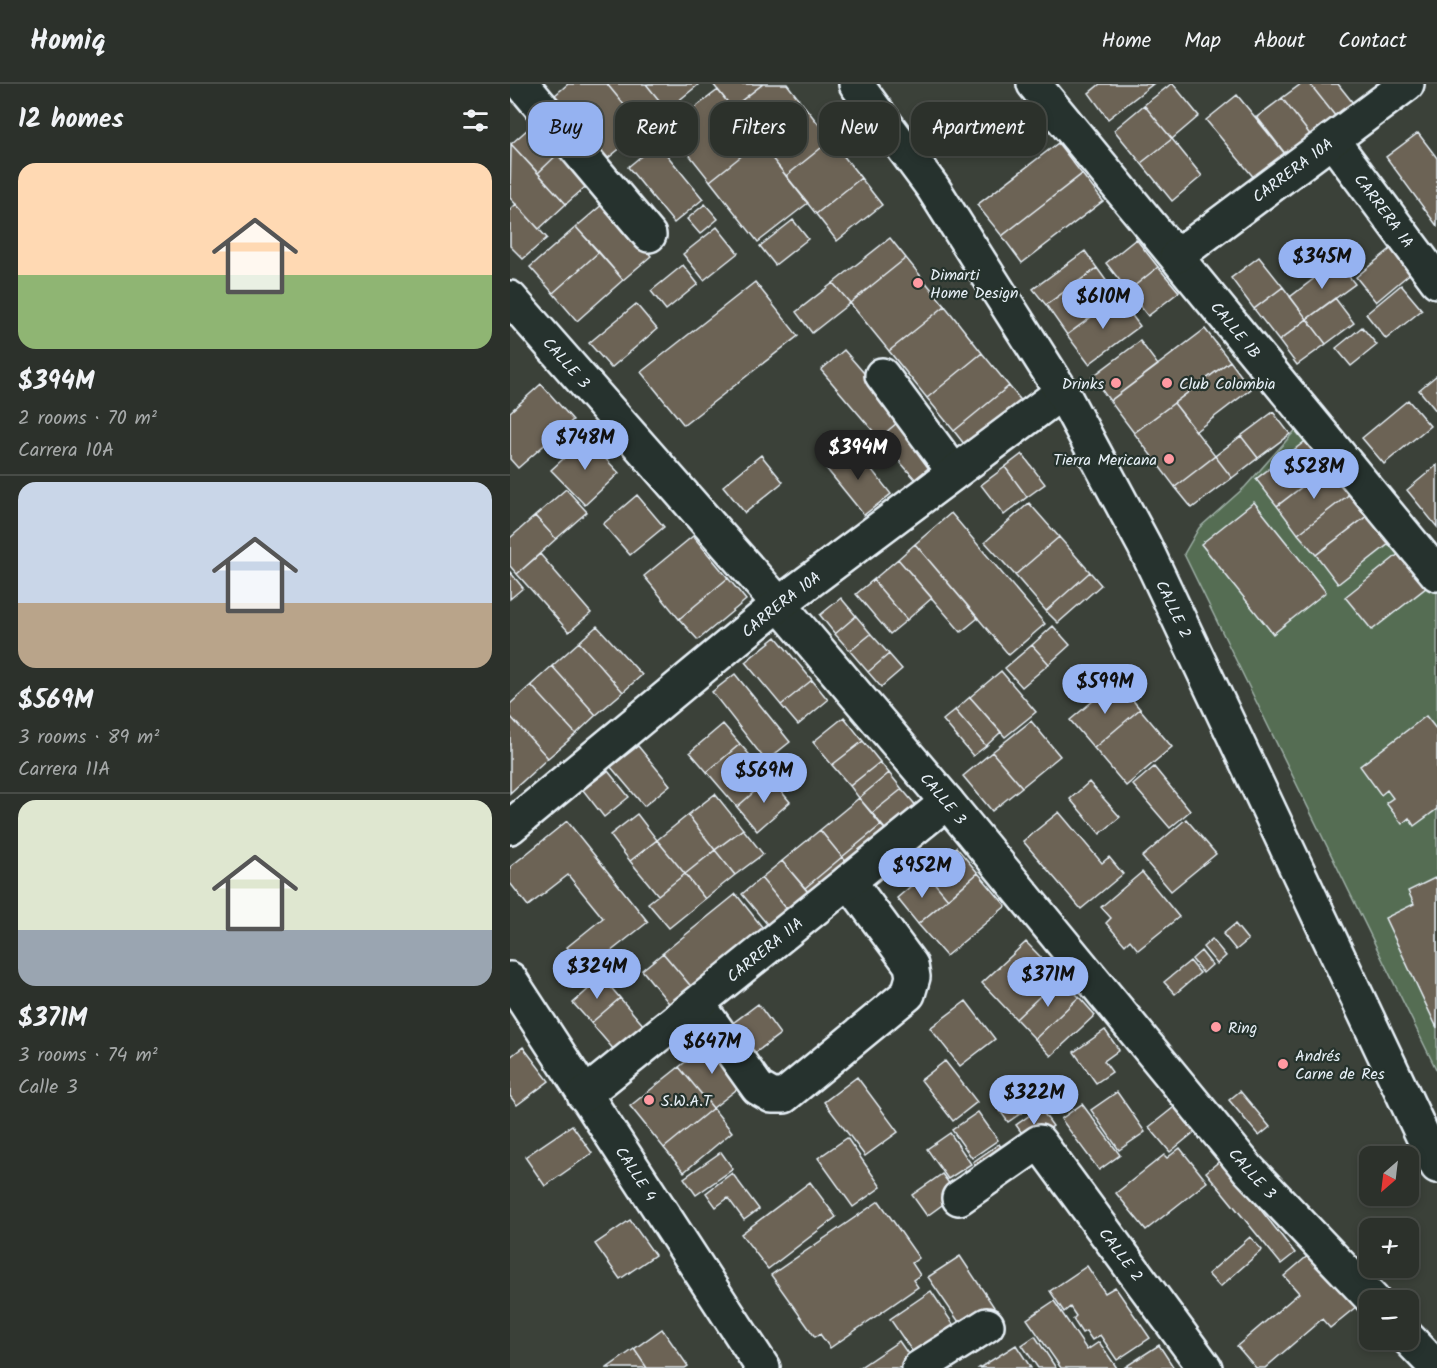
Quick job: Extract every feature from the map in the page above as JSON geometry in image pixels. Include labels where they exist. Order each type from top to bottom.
[{"type":"street","points":[[522,84],[649,235]]},
{"type":"street","name":"CALLE 2","points":[[856,84],[933,188],[1062,392],[1144,545],[1437,1166]]},
{"type":"street","name":"CALLE 1B","points":[[1035,84],[1437,574]]},
{"type":"street","name":"CARRERA 10A","points":[[1177,256],[1407,84]]},
{"type":"street","name":"CARRERA 1A","points":[[1332,140],[1437,280]]},
{"type":"street","name":"CALLE 3","points":[[510,298],[779,604],[947,801],[1248,1169],[1363,1290]]},
{"type":"street","points":[[882,375],[954,472]]},
{"type":"street","name":"CARRERA 10A","points":[[510,827],[779,604],[1062,392]]},
{"type":"street","name":"CARRERA 11A","points":[[584,1095],[947,801]]},
{"type":"street","points":[[698,1004],[758,1088],[772,1096],[784,1096],[908,994],[913,977],[911,965],[849,881]]},
{"type":"street","name":"CALLE 4","points":[[510,979],[763,1368]]},
{"type":"street","name":"CALLE 2","points":[[959,1198],[1039,1142],[1205,1368]]},
{"type":"street","points":[[918,1368],[987,1325]]},
{"type":"street","points":[[1419,1349],[1437,1368]]},
{"type":"green space","name":"Andrés Carne de Res","points":[[1301,424],[1437,593],[1437,1071],[1184,554],[1199,528],[1245,487]]},
{"type":"building","points":[[568,84],[607,84],[622,102],[615,102],[615,153],[607,159],[603,154],[603,102],[561,102],[555,95]]},
{"type":"building","points":[[607,84],[646,84],[661,102],[622,102]]},
{"type":"building","points":[[646,84],[698,85],[677,102],[661,102]]},
{"type":"building","points":[[713,84],[763,84],[740,102],[727,102]]},
{"type":"building","points":[[763,84],[787,84],[801,102],[740,102]]},
{"type":"building","points":[[1100,84],[1153,84],[1108,119],[1089,93]]},
{"type":"building","points":[[1171,84],[1199,116],[1172,139],[1144,105]]},
{"type":"building","points":[[1301,84],[1310,84],[1340,122],[1315,141],[1282,98]]},
{"type":"building","points":[[1310,84],[1338,84],[1357,108],[1340,122]]},
{"type":"building","points":[[718,90],[727,102],[710,102],[710,156],[741,156],[710,181],[690,156],[698,156],[698,105]]},
{"type":"building","points":[[1237,95],[1290,160],[1260,185],[1206,120]]},
{"type":"building","points":[[1282,98],[1315,141],[1290,160],[1257,117]]},
{"type":"building","points":[[1144,105],[1172,139],[1141,163],[1114,130]]},
{"type":"building","points":[[807,110],[819,125],[819,150],[786,176],[770,156],[807,156]]},
{"type":"building","points":[[528,129],[528,156],[556,156],[538,173],[511,144]]},
{"type":"building","points":[[1418,133],[1437,158],[1437,226],[1386,157]]},
{"type":"building","points":[[1172,139],[1202,176],[1172,201],[1141,163]]},
{"type":"building","points":[[1058,143],[1082,174],[1002,236],[977,205],[1041,156],[1046,156],[1046,152]]},
{"type":"building","points":[[511,144],[566,204],[539,229],[510,198]]},
{"type":"building","points":[[819,150],[819,156],[844,156],[861,178],[816,214],[786,176]]},
{"type":"building","points":[[556,156],[569,156],[592,181],[566,204],[538,173]]},
{"type":"building","points":[[641,156],[668,156],[703,199],[674,223],[628,167]]},
{"type":"building","points":[[741,156],[770,156],[808,203],[758,242],[710,181]]},
{"type":"building","points":[[1082,174],[1103,201],[1022,263],[1002,236]]},
{"type":"building","points":[[861,178],[882,205],[837,241],[816,214]]},
{"type":"building","points":[[604,203],[651,256],[623,280],[576,227]]},
{"type":"building","points":[[516,204],[547,238],[523,259],[510,246],[510,210]]},
{"type":"building","points":[[705,204],[718,219],[700,234],[687,219]]},
{"type":"building","points":[[793,220],[808,239],[775,265],[760,246]]},
{"type":"building","points":[[576,227],[599,252],[553,293],[530,267]]},
{"type":"building","points":[[717,227],[738,253],[704,280],[683,254]]},
{"type":"building","points":[[890,238],[906,258],[850,303],[833,283]]},
{"type":"building","points":[[1136,239],[1158,267],[1128,291],[1106,263]]},
{"type":"building","points":[[1393,247],[1413,271],[1376,302],[1356,277]]},
{"type":"building","points":[[1085,251],[1097,268],[1046,305],[1033,289]]},
{"type":"building","points":[[599,252],[623,280],[577,321],[553,293]]},
{"type":"building","points":[[1259,257],[1283,287],[1254,309],[1231,278]]},
{"type":"building","points":[[906,258],[945,306],[889,351],[850,303]]},
{"type":"building","points":[[1337,261],[1355,284],[1307,319],[1290,297]]},
{"type":"building","points":[[683,265],[698,284],[666,310],[651,291]]},
{"type":"building","points":[[1158,267],[1179,292],[1148,316],[1128,291]]},
{"type":"building","points":[[1097,268],[1118,297],[1067,335],[1046,305]]},
{"type":"building","points":[[755,282],[798,336],[684,425],[641,372]]},
{"type":"building","points":[[833,283],[850,303],[812,333],[796,312]]},
{"type":"building","points":[[1401,285],[1422,310],[1386,339],[1366,314]]},
{"type":"building","points":[[1283,287],[1307,319],[1279,341],[1254,309]]},
{"type":"building","points":[[1118,297],[1140,326],[1089,364],[1067,335]]},
{"type":"building","points":[[1335,298],[1354,323],[1326,344],[1307,319]]},
{"type":"building","points":[[636,304],[657,329],[611,368],[589,343]]},
{"type":"building","points":[[945,306],[982,353],[927,398],[889,351]]},
{"type":"building","points":[[1307,319],[1326,344],[1297,365],[1279,341]]},
{"type":"building","points":[[1362,327],[1377,345],[1351,366],[1336,348]]},
{"type":"building","name":"Club Colombia","points":[[1205,329],[1230,361],[1134,433],[1110,401]]},
{"type":"building","points":[[1140,341],[1158,365],[1110,401],[1092,377]]},
{"type":"building","points":[[844,350],[903,418],[879,438],[821,370]]},
{"type":"building","points":[[982,353],[1009,386],[954,431],[927,398]]},
{"type":"building","points":[[1230,361],[1251,389],[1196,431],[1174,403]]},
{"type":"building","points":[[1437,375],[1437,412],[1419,390]]},
{"type":"building","points":[[541,384],[573,420],[518,468],[510,459],[510,412]]},
{"type":"building","points":[[1009,386],[1024,404],[968,449],[954,431]]},
{"type":"building","points":[[1408,400],[1430,426],[1384,464],[1362,438]]},
{"type":"building","points":[[1174,403],[1215,456],[1175,487],[1134,433]]},
{"type":"building","points":[[1273,412],[1290,434],[1258,458],[1241,436]]},
{"type":"building","points":[[903,418],[938,460],[915,479],[879,438]]},
{"type":"building","points":[[1241,436],[1258,458],[1232,478],[1215,456]]},
{"type":"building","points":[[586,438],[619,473],[585,505],[551,470]]},
{"type":"building","points":[[1308,439],[1329,466],[1277,506],[1256,479]]},
{"type":"building","points":[[853,446],[891,494],[864,515],[826,468]]},
{"type":"building","points":[[1022,454],[1045,484],[1027,497],[1005,467]]},
{"type":"building","points":[[761,455],[783,482],[745,513],[723,486]]},
{"type":"building","points":[[1215,456],[1232,478],[1192,508],[1175,487]]},
{"type":"building","points":[[1437,465],[1437,527],[1407,490]]},
{"type":"building","points":[[1329,466],[1351,493],[1298,534],[1277,506]]},
{"type":"building","points":[[1005,467],[1027,497],[1004,515],[981,485]]},
{"type":"building","points":[[566,489],[587,512],[556,539],[535,516]]},
{"type":"building","points":[[1351,493],[1368,515],[1316,555],[1298,534]]},
{"type":"building","points":[[637,495],[664,527],[630,555],[603,524]]},
{"type":"building","points":[[1254,502],[1326,592],[1273,634],[1201,544]]},
{"type":"building","points":[[1029,503],[1059,537],[1015,575],[985,542]]},
{"type":"building","points":[[951,513],[1045,624],[1009,655],[915,544]]},
{"type":"building","points":[[1368,515],[1390,543],[1338,584],[1316,555]]},
{"type":"building","points":[[535,516],[556,539],[517,574],[510,566],[510,538]]},
{"type":"building","points":[[693,536],[728,578],[679,619],[644,576]]},
{"type":"building","points":[[1059,537],[1090,572],[1046,611],[1015,575]]},
{"type":"building","points":[[915,544],[978,618],[961,632],[898,559]]},
{"type":"building","points":[[1400,553],[1427,587],[1372,630],[1345,597]]},
{"type":"building","points":[[540,554],[591,613],[569,632],[517,574]]},
{"type":"building","points":[[898,559],[932,598],[907,620],[873,580]]},
{"type":"building","points":[[510,572],[523,588],[510,599]]},
{"type":"building","points":[[1090,572],[1101,585],[1058,623],[1046,611]]},
{"type":"building","points":[[728,578],[746,600],[698,640],[679,619]]},
{"type":"building","points":[[873,580],[907,620],[890,634],[856,594]]},
{"type":"building","points":[[841,598],[856,616],[835,634],[820,615]]},
{"type":"building","points":[[856,616],[871,634],[850,651],[835,634]]},
{"type":"building","points":[[597,626],[642,675],[623,692],[579,642]]},
{"type":"building","points":[[1053,626],[1070,645],[1049,664],[1032,645]]},
{"type":"building","points":[[871,634],[889,654],[868,672],[850,651]]},
{"type":"building","points":[[776,637],[812,680],[781,705],[745,662]]},
{"type":"building","points":[[579,642],[623,692],[596,715],[552,666]]},
{"type":"building","points":[[1032,645],[1049,664],[1022,687],[1005,668]]},
{"type":"building","points":[[889,654],[902,669],[881,687],[868,672]]},
{"type":"building","points":[[552,666],[596,715],[576,734],[531,685]]},
{"type":"building","points":[[1001,671],[1036,712],[1005,737],[970,697]]},
{"type":"building","points":[[735,674],[790,742],[766,761],[712,692]]},
{"type":"building","points":[[812,680],[828,700],[798,725],[781,705]]},
{"type":"building","points":[[1117,681],[1140,709],[1094,748],[1070,720]]},
{"type":"building","points":[[531,685],[576,734],[548,758],[510,716],[510,704]]},
{"type":"building","points":[[970,697],[1001,732],[986,746],[955,710]]},
{"type":"building","points":[[1140,709],[1172,747],[1126,786],[1094,748]]},
{"type":"building","points":[[955,710],[986,746],[973,756],[943,720]]},
{"type":"building","points":[[510,716],[548,758],[510,793]]},
{"type":"building","points":[[1426,716],[1437,730],[1437,809],[1414,826],[1409,818],[1402,824],[1386,803],[1393,798],[1387,790],[1381,795],[1360,766]]},
{"type":"building","points":[[844,717],[863,741],[832,765],[813,742]]},
{"type":"building","points":[[1031,721],[1060,756],[1022,787],[992,752]]},
{"type":"building","points":[[723,724],[740,744],[707,772],[690,752]]},
{"type":"building","points":[[863,741],[880,762],[850,786],[832,765]]},
{"type":"building","points":[[740,744],[770,778],[737,807],[707,772]]},
{"type":"building","points":[[638,746],[670,785],[644,806],[611,767]]},
{"type":"building","points":[[992,752],[1022,787],[992,811],[963,776]]},
{"type":"building","points":[[880,762],[889,773],[859,798],[850,786]]},
{"type":"building","points":[[1154,767],[1190,811],[1170,828],[1133,785]]},
{"type":"building","points":[[608,771],[629,797],[604,817],[583,790]]},
{"type":"building","points":[[889,773],[902,789],[872,813],[859,798]]},
{"type":"building","points":[[770,778],[790,802],[757,831],[737,807]]},
{"type":"building","points":[[1089,782],[1120,817],[1100,834],[1070,799]]},
{"type":"building","points":[[902,789],[924,815],[894,840],[872,813]]},
{"type":"building","points":[[715,794],[743,829],[715,850],[688,815]]},
{"type":"building","points":[[859,798],[881,825],[842,857],[820,830]]},
{"type":"building","points":[[1059,812],[1102,863],[1109,857],[1123,874],[1081,909],[1023,841]]},
{"type":"building","points":[[637,814],[657,840],[630,861],[610,835]]},
{"type":"building","points":[[688,815],[715,850],[685,874],[657,840]]},
{"type":"building","points":[[1186,819],[1216,854],[1171,891],[1142,857]]},
{"type":"building","points":[[567,821],[648,922],[586,971],[567,947],[603,918],[568,875],[528,906],[510,883],[510,867]]},
{"type":"building","points":[[881,825],[894,840],[855,872],[842,857]]},
{"type":"building","points":[[743,829],[763,854],[735,875],[715,850]]},
{"type":"building","points":[[820,830],[842,857],[805,888],[782,861]]},
{"type":"building","points":[[657,840],[685,874],[658,895],[630,861]]},
{"type":"building","points":[[956,847],[978,873],[948,899],[926,873]]},
{"type":"building","points":[[715,850],[735,875],[705,899],[685,874]]},
{"type":"building","points":[[842,857],[855,872],[817,903],[805,888]]},
{"type":"building","points":[[782,861],[817,903],[796,920],[761,878]]},
{"type":"building","points":[[1142,872],[1179,917],[1138,950],[1130,940],[1125,945],[1106,923],[1111,918],[1101,907]]},
{"type":"building","points":[[926,873],[948,899],[918,924],[897,898]]},
{"type":"building","points":[[978,873],[1006,906],[946,956],[918,924]]},
{"type":"building","points":[[685,874],[705,899],[669,928],[648,903]]},
{"type":"building","points":[[1437,877],[1437,1028],[1385,918],[1414,904],[1408,891]]},
{"type":"building","points":[[761,878],[796,920],[777,936],[742,894]]},
{"type":"building","points":[[736,894],[766,932],[694,990],[663,953]]},
{"type":"building","points":[[1235,924],[1248,940],[1236,950],[1223,934]]},
{"type":"building","points":[[1212,939],[1226,956],[1217,964],[1203,947]]},
{"type":"building","points":[[1026,942],[1060,977],[1016,1019],[982,983]]},
{"type":"building","points":[[1201,951],[1212,965],[1203,973],[1192,959]]},
{"type":"building","points":[[663,953],[694,990],[672,1007],[642,970]]},
{"type":"building","points":[[1190,961],[1200,973],[1175,994],[1164,982]]},
{"type":"building","points":[[602,977],[620,998],[591,1023],[573,1003]]},
{"type":"building","points":[[1060,977],[1079,997],[1035,1039],[1016,1019]]},
{"type":"building","points":[[1079,997],[1095,1015],[1051,1056],[1035,1039]]},
{"type":"building","points":[[620,998],[644,1026],[615,1051],[591,1023]]},
{"type":"building","points":[[966,1001],[995,1039],[960,1066],[930,1028]]},
{"type":"building","points":[[758,1004],[780,1034],[755,1053],[733,1023]]},
{"type":"building","points":[[1105,1030],[1119,1050],[1104,1061],[1112,1072],[1096,1083],[1074,1052]]},
{"type":"building","points":[[711,1041],[745,1083],[713,1108],[679,1067]]},
{"type":"building","points":[[523,1047],[549,1081],[517,1105],[510,1096],[510,1057]]},
{"type":"building","points":[[945,1061],[977,1102],[953,1121],[921,1080]]},
{"type":"building","points":[[679,1067],[713,1108],[664,1148],[630,1106]]},
{"type":"building","points":[[857,1077],[898,1132],[865,1156],[824,1102]]},
{"type":"building","points":[[1026,1088],[1036,1103],[1008,1122],[998,1108]]},
{"type":"building","points":[[1240,1091],[1270,1127],[1259,1136],[1229,1100]]},
{"type":"building","points":[[1117,1092],[1145,1132],[1119,1150],[1091,1110]]},
{"type":"building","points":[[1183,1100],[1203,1125],[1170,1152],[1149,1127]]},
{"type":"building","points":[[1082,1104],[1120,1155],[1099,1170],[1061,1119]]},
{"type":"building","points":[[713,1108],[732,1132],[684,1172],[664,1148]]},
{"type":"building","points":[[1040,1108],[1053,1126],[1029,1143],[1016,1125]]},
{"type":"building","points":[[978,1112],[998,1140],[972,1158],[952,1130]]},
{"type":"building","points":[[572,1125],[592,1153],[545,1186],[525,1157]]},
{"type":"building","points":[[950,1133],[971,1164],[948,1179],[927,1149]]},
{"type":"building","points":[[847,1138],[881,1187],[853,1207],[818,1158]]},
{"type":"building","points":[[999,1144],[1009,1158],[983,1176],[973,1162]]},
{"type":"building","points":[[1180,1148],[1207,1182],[1146,1230],[1116,1193],[1164,1155],[1167,1158]]},
{"type":"building","points":[[721,1152],[733,1169],[696,1195],[684,1178]]},
{"type":"building","points":[[1221,1160],[1295,1253],[1281,1264],[1206,1172]]},
{"type":"building","points":[[732,1173],[759,1209],[744,1220],[728,1198],[716,1207],[706,1193]]},
{"type":"building","points":[[942,1174],[957,1194],[927,1216],[912,1195]]},
{"type":"building","points":[[810,1182],[836,1217],[768,1269],[741,1234]]},
{"type":"building","points":[[879,1201],[919,1258],[912,1263],[920,1275],[913,1280],[918,1287],[830,1348],[820,1334],[815,1337],[771,1275]]},
{"type":"building","points":[[630,1220],[655,1255],[620,1279],[595,1244]]},
{"type":"building","points":[[1250,1237],[1262,1250],[1220,1287],[1208,1274]]},
{"type":"building","points":[[1311,1253],[1357,1306],[1330,1328],[1322,1319],[1265,1368],[1256,1368],[1237,1346],[1299,1293],[1284,1276]]},
{"type":"building","points":[[960,1256],[994,1307],[963,1328],[928,1277]]},
{"type":"building","points":[[1087,1266],[1105,1293],[1115,1287],[1150,1338],[1117,1360],[1100,1335],[1092,1340],[1086,1331],[1082,1333],[1073,1319],[1076,1316],[1070,1307],[1064,1312],[1050,1291]]},
{"type":"building","points":[[931,1291],[957,1330],[916,1357],[890,1319]]},
{"type":"building","points":[[1054,1301],[1087,1350],[1099,1342],[1117,1368],[1061,1368],[1027,1319]]},
{"type":"building","points":[[662,1329],[688,1366],[685,1368],[647,1368],[634,1349]]},
{"type":"building","points":[[1035,1336],[1056,1368],[1038,1368],[1022,1345]]},
{"type":"building","points":[[899,1341],[913,1361],[902,1368],[859,1368]]},
{"type":"building","points":[[1016,1345],[1031,1368],[979,1368]]},
{"type":"building","points":[[1159,1345],[1174,1368],[1125,1367]]},
{"type":"building","points":[[634,1349],[647,1368],[607,1368]]},
{"type":"place","name":"Dimarti Home Design","points":[[918,283]]},
{"type":"place","name":"Drinks","points":[[1116,383]]},
{"type":"place","name":"Club Colombia","points":[[1167,383]]},
{"type":"place","name":"Tierra Mericana","points":[[1169,459]]},
{"type":"place","name":"Ring","points":[[1216,1027]]},
{"type":"place","name":"Andrés Carne de Res","points":[[1283,1064]]},
{"type":"place","name":"S.W.A.T","points":[[649,1100]]}]
